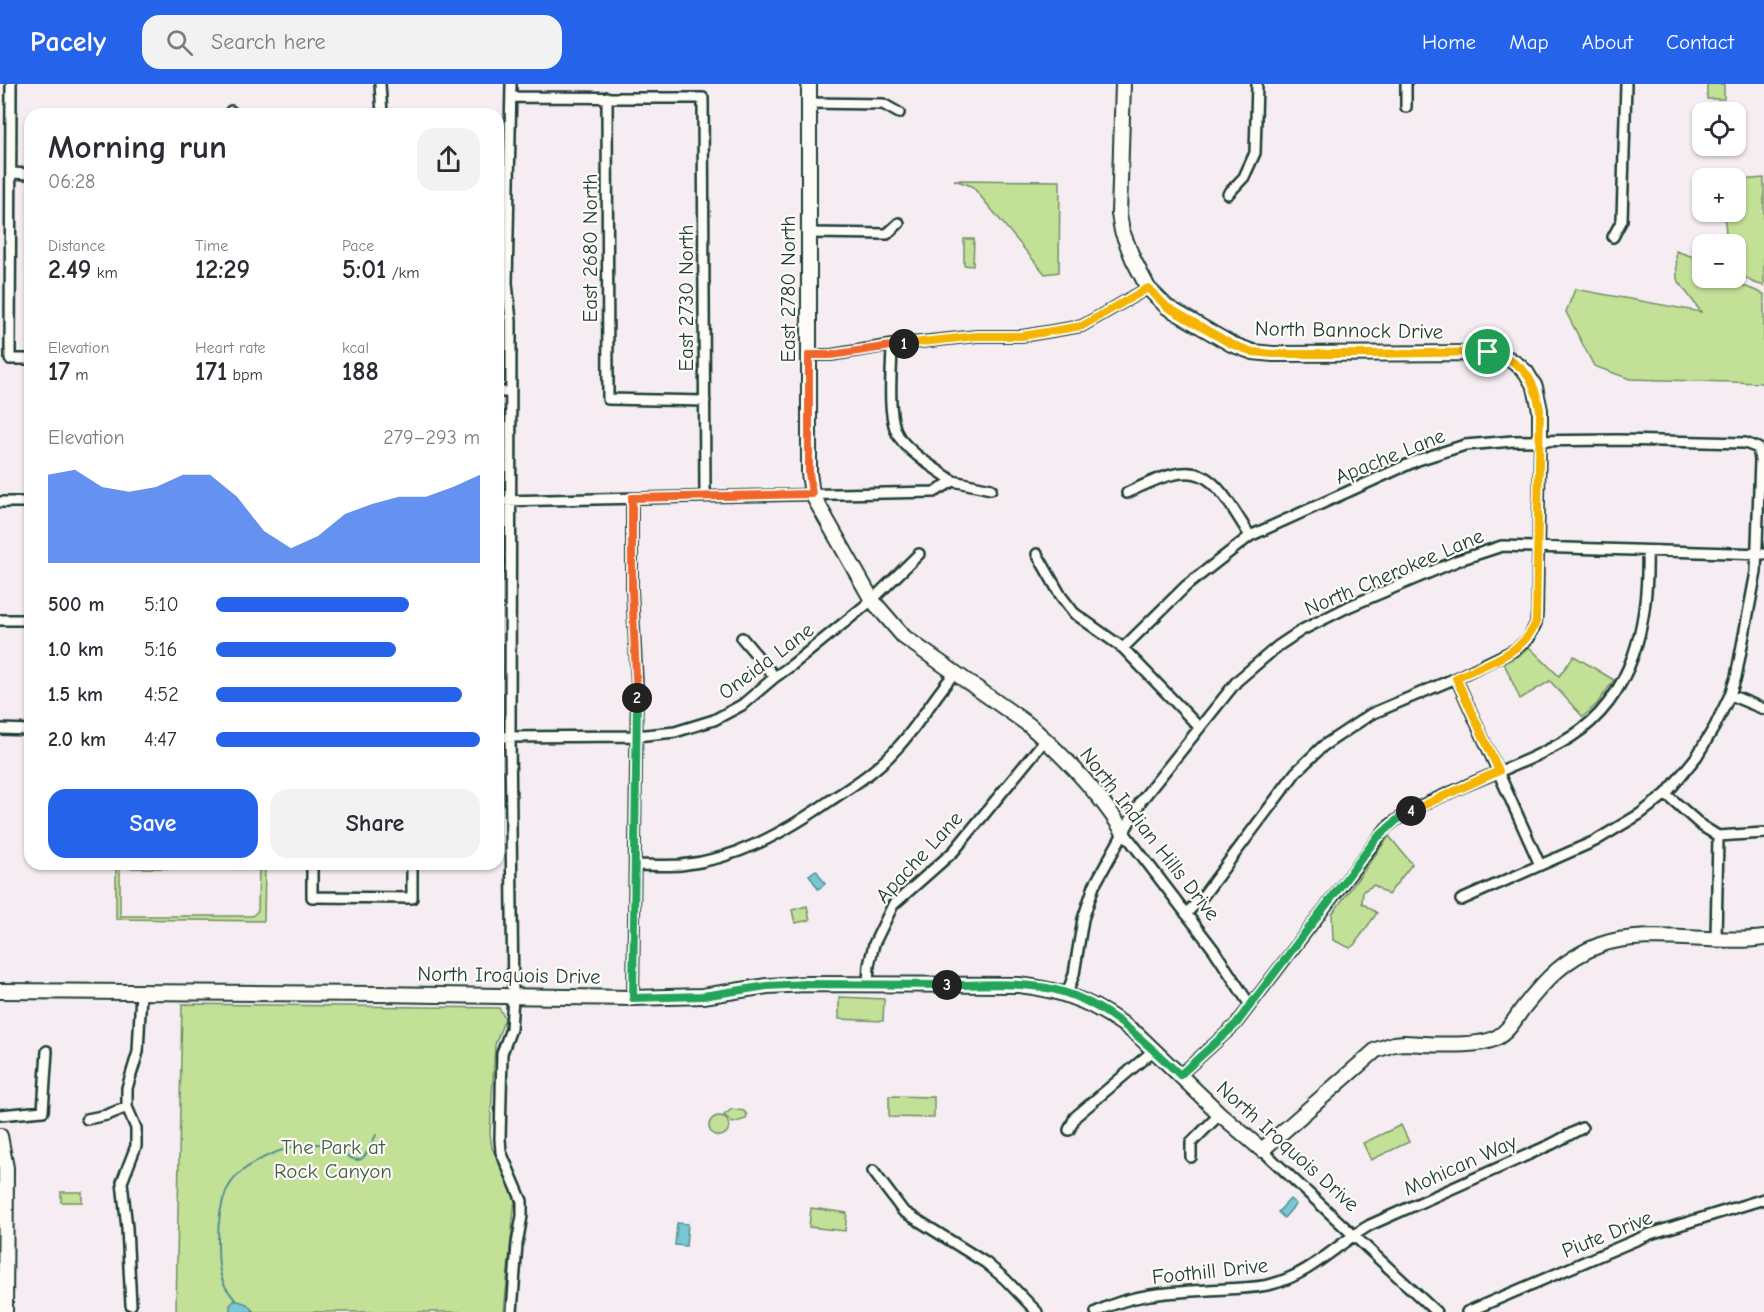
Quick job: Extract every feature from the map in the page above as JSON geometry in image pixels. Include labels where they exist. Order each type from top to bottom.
[{"type":"street","points":[[11,84],[10,359],[24,359]]},
{"type":"street","points":[[380,84],[382,108]]},
{"type":"street","points":[[504,242],[511,84]]},
{"type":"street","name":"East 2780 North","points":[[809,84],[809,473],[812,494]]},
{"type":"street","name":"North Bannock Drive","points":[[1123,84],[1119,214],[1122,231],[1148,288],[1167,307],[1231,344],[1253,352],[1273,354],[1488,352],[1509,358],[1526,372],[1535,387],[1540,410],[1537,613],[1536,622],[1528,638],[1516,649],[1456,678],[1371,714],[1323,746],[1296,772],[1203,896],[1186,914]]},
{"type":"street","points":[[1228,194],[1244,177],[1255,153],[1257,84]]},
{"type":"street","points":[[1406,84],[1406,106]]},
{"type":"street","points":[[1613,237],[1622,220],[1626,84]]},
{"type":"street","points":[[511,97],[608,97]]},
{"type":"street","name":"East 2730 North","points":[[608,97],[703,98],[705,497]]},
{"type":"street","name":"East 2680 North","points":[[608,97],[608,399],[705,401]]},
{"type":"street","points":[[809,103],[883,104],[899,113]]},
{"type":"street","points":[[12,173],[24,174]]},
{"type":"street","points":[[809,233],[887,234],[899,223]]},
{"type":"street","points":[[0,226],[12,226]]},
{"type":"street","points":[[809,355],[831,355],[892,345],[977,336],[1022,336],[1082,326],[1148,288]]},
{"type":"street","points":[[504,291],[511,321],[510,737],[513,997],[511,1029],[502,1053],[500,1139],[501,1152],[522,1201],[512,1312]]},
{"type":"street","points":[[892,345],[892,415],[897,434],[920,457],[953,481],[991,489]]},
{"type":"street","points":[[504,392],[511,392]]},
{"type":"street","name":"Apache Lane","points":[[1123,648],[1186,586],[1250,536],[1418,460],[1465,445],[1540,440],[1745,443],[1758,448],[1760,460],[1760,554]]},
{"type":"street","points":[[1127,493],[1148,482],[1174,474],[1196,474],[1213,482],[1223,492],[1250,536]]},
{"type":"street","points":[[504,501],[934,492],[953,481]]},
{"type":"street","name":"North Indian Hills Drive","points":[[812,494],[872,600],[904,637],[1029,725],[1065,759],[1100,798],[1214,950],[1250,1005]]},
{"type":"street","points":[[632,498],[632,589],[637,685],[633,998]]},
{"type":"street","points":[[0,502],[24,502]]},
{"type":"street","name":"North Cherokee Lane","points":[[1067,994],[1074,974],[1083,919],[1094,886],[1141,801],[1237,681],[1256,663],[1287,640],[1325,618],[1459,560],[1502,546],[1760,554]]},
{"type":"street","points":[[1180,1075],[1236,1024],[1386,828],[1412,810],[1518,764],[1572,736],[1601,711],[1619,688],[1631,663],[1640,634],[1647,550]]},
{"type":"street","name":"Oneida Lane","points":[[504,737],[636,736],[675,732],[714,720],[742,705],[792,665],[872,600],[919,554]]},
{"type":"street","points":[[1037,554],[1061,596],[1074,613],[1123,648],[1199,727]]},
{"type":"street","points":[[1461,900],[1595,841],[1616,830],[1666,794],[1697,756],[1730,695],[1736,677],[1760,554]]},
{"type":"street","points":[[0,620],[24,620]]},
{"type":"street","points":[[742,638],[775,677]]},
{"type":"street","points":[[635,865],[679,865],[718,858],[762,842],[796,824],[864,778],[884,761],[910,733],[955,673]]},
{"type":"street","points":[[1456,678],[1540,865]]},
{"type":"street","points":[[1730,695],[1764,709]]},
{"type":"street","points":[[0,729],[24,729]]},
{"type":"street","name":"Apache Lane","points":[[868,984],[869,965],[874,944],[893,905],[954,851],[1046,740]]},
{"type":"street","points":[[1666,794],[1702,826],[1718,836],[1764,833]]},
{"type":"street","points":[[1716,939],[1718,836]]},
{"type":"street","points":[[312,870],[312,897],[412,898],[412,870]]},
{"type":"street","points":[[1262,1150],[1376,1050],[1405,1042],[1479,1043],[1497,1038],[1511,1026],[1554,972],[1588,950],[1604,944],[1635,939],[1764,938]]},
{"type":"street","name":"North Iroquois Drive","points":[[0,991],[633,998],[703,996],[767,986],[806,984],[1020,985],[1049,988],[1097,1008],[1125,1025],[1436,1312]]},
{"type":"street","points":[[130,1305],[127,1228],[122,1182],[136,1146],[136,1128],[127,1107],[126,1088],[138,1052],[141,992]]},
{"type":"street","points":[[1069,1130],[1076,1116],[1154,1050]]},
{"type":"street","points":[[0,1115],[43,1111],[47,1051]]},
{"type":"street","points":[[87,1119],[107,1115],[127,1107]]},
{"type":"street","points":[[1191,1157],[1191,1143],[1220,1114]]},
{"type":"street","name":"Mohican Way","points":[[1353,1234],[1552,1144],[1582,1128]]},
{"type":"street","points":[[0,1136],[6,1168],[3,1192],[5,1312]]},
{"type":"street","points":[[873,1171],[903,1211],[986,1263],[1037,1312]]},
{"type":"street","name":"Piute Drive","points":[[1467,1312],[1650,1234],[1764,1199]]},
{"type":"street","name":"Foothill Drive","points":[[1096,1312],[1116,1303],[1153,1294],[1257,1287],[1286,1280],[1316,1264],[1353,1234]]},
{"type":"green space","points":[[1707,84],[1724,84],[1724,99],[1707,99]]},
{"type":"green space","points":[[1764,178],[1764,286],[1746,278],[1746,234],[1726,234],[1725,222],[1746,222],[1746,180]]},
{"type":"green space","points":[[954,180],[1060,181],[1059,272],[1045,274],[972,186]]},
{"type":"green space","points":[[964,239],[974,239],[973,266],[964,265]]},
{"type":"green space","points":[[1676,251],[1692,257],[1692,288],[1746,287],[1764,294],[1764,383],[1630,379],[1594,366],[1566,312],[1575,289],[1701,312],[1677,279]]},
{"type":"green space","points":[[1529,647],[1559,676],[1574,656],[1614,680],[1597,704],[1583,717],[1550,681],[1520,699],[1504,663],[1522,654]]},
{"type":"green space","points":[[1389,836],[1412,864],[1388,895],[1374,885],[1363,891],[1362,903],[1377,913],[1350,948],[1333,940],[1332,914]]},
{"type":"green space","points":[[116,870],[120,870],[120,916],[252,916],[258,911],[259,870],[265,870],[264,921],[116,919]]},
{"type":"green space","points":[[807,906],[810,920],[795,923],[792,910]]},
{"type":"green space","points":[[839,997],[884,999],[883,1021],[839,1019]]},
{"type":"green space","name":"The Park at Rock Canyon","points":[[182,1004],[499,1008],[505,1018],[495,1045],[490,1133],[492,1148],[513,1188],[515,1198],[504,1312],[176,1312]]},
{"type":"green space","points":[[889,1096],[934,1097],[934,1118],[889,1117]]},
{"type":"green space","points":[[732,1109],[744,1111],[747,1115],[746,1119],[733,1123],[724,1115]]},
{"type":"green space","points":[[719,1116],[726,1119],[729,1126],[726,1133],[719,1136],[712,1133],[709,1126],[712,1119]]},
{"type":"green space","points":[[1401,1125],[1409,1142],[1371,1160],[1363,1143]]},
{"type":"green space","points":[[61,1192],[82,1192],[82,1202],[61,1202]]},
{"type":"green space","points":[[811,1208],[847,1213],[845,1231],[809,1227]]},
{"type":"water","points":[[816,870],[825,884],[818,889],[809,875]]},
{"type":"water","points":[[1290,1199],[1296,1204],[1284,1218],[1278,1212]]},
{"type":"water","points":[[677,1223],[688,1224],[686,1246],[675,1245]]},
{"type":"water","points":[[235,1300],[247,1304],[254,1312],[230,1312],[230,1305]]},
{"type":"waterway","points":[[236,1301],[223,1281],[218,1253],[221,1210],[226,1192],[232,1182],[252,1164],[291,1147],[322,1144],[358,1160],[366,1154],[376,1135]]},
{"type":"route","points":[[1148,288],[1167,307],[1231,344],[1253,352],[1368,354],[1488,352],[1509,358],[1526,372],[1535,387],[1540,410],[1536,622],[1528,638],[1516,649],[1456,678],[1499,771],[1412,810],[1386,828],[1236,1024],[1180,1075],[1125,1025],[1097,1008],[1049,988],[1020,985],[806,984],[767,986],[703,996],[633,998],[637,685],[632,589],[632,498],[812,494],[809,473],[809,355],[831,355],[892,345],[988,335],[1022,336],[1082,326],[1148,288]]}]
